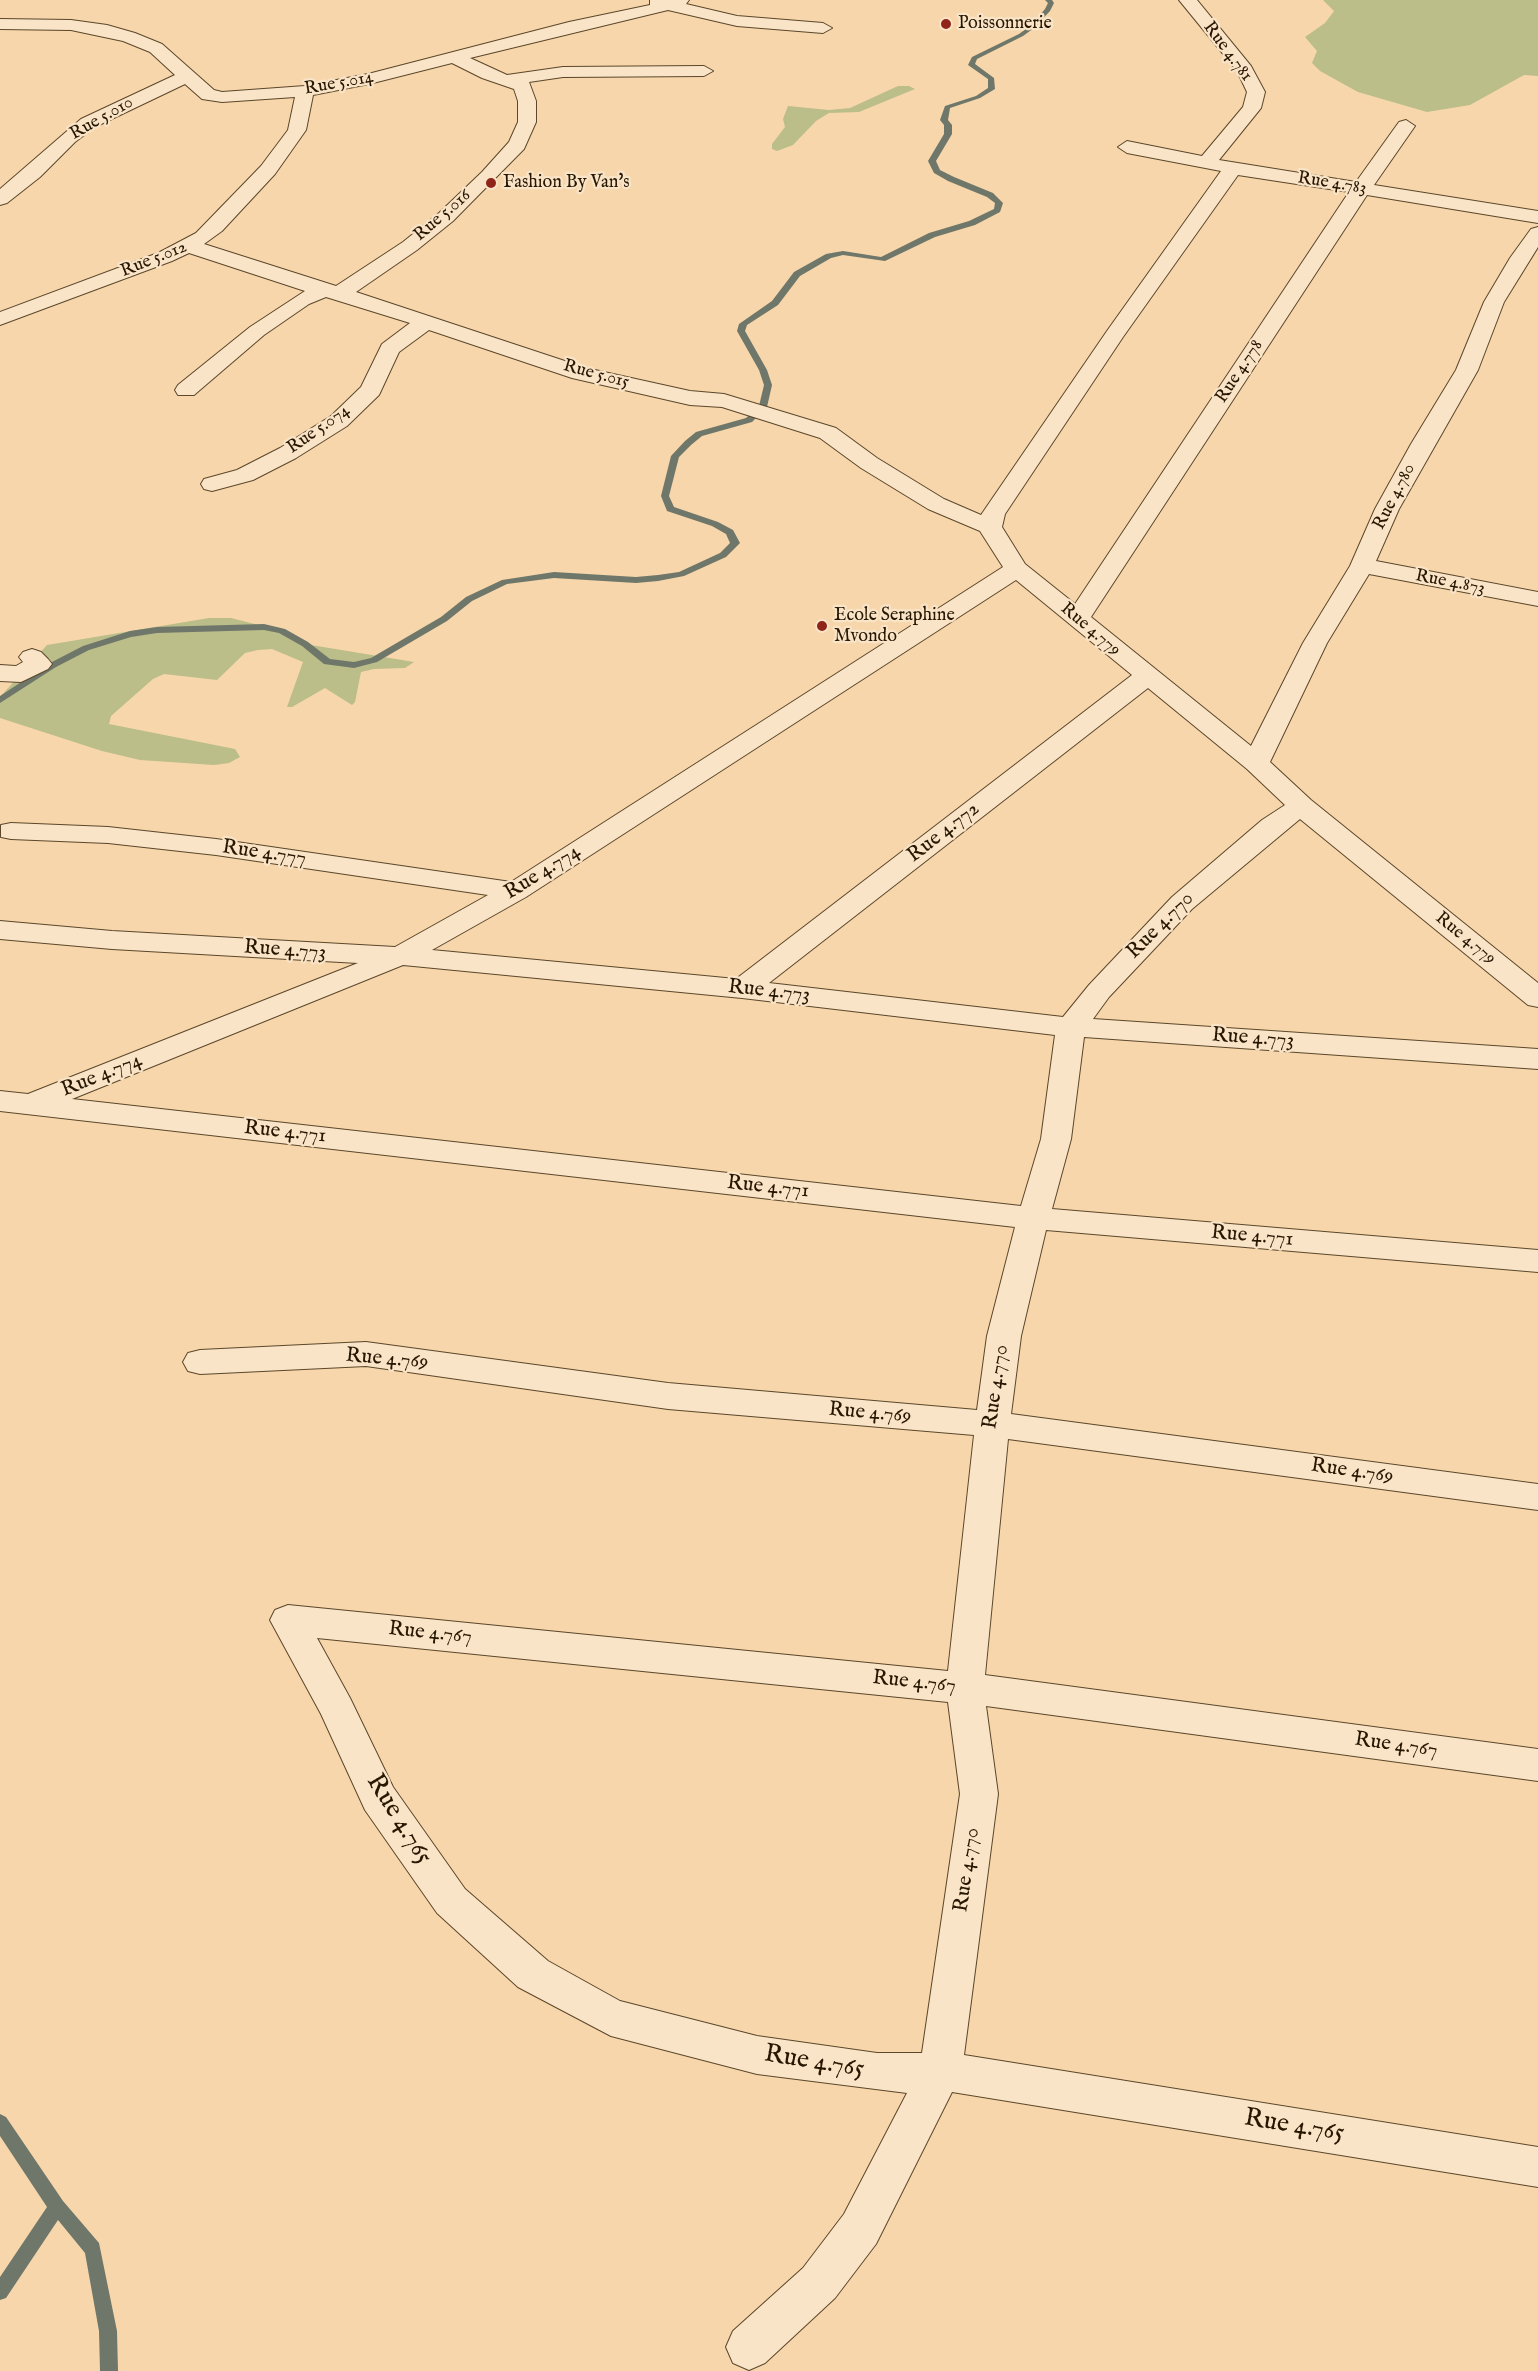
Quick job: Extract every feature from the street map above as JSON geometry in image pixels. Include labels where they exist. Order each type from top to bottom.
[{"type":"street","name":"Rue 5.014","points":[[0,24],[71,25],[107,30],[156,48],[213,97],[305,91],[369,79],[569,27],[661,8],[657,2],[680,0]]},
{"type":"street","name":"Rue 4.781","points":[[1188,0],[1245,70],[1256,92],[1252,108],[1206,163]]},
{"type":"street","points":[[657,2],[736,21],[823,28]]},
{"type":"street","name":"Rue 5.016","points":[[331,291],[410,246],[446,217],[517,145],[527,122],[527,101],[522,86],[490,75],[456,58]]},
{"type":"street","points":[[507,80],[563,72],[704,71]]},
{"type":"street","name":"Rue 5.010","points":[[0,200],[26,179],[68,138],[88,123],[187,76]]},
{"type":"street","name":"Rue 5.012","points":[[0,319],[13,316],[189,246],[215,227],[268,170],[297,130],[305,91]]},
{"type":"street","name":"Rue 4.778","points":[[1077,619],[1361,189],[1406,126]]},
{"type":"street","name":"Rue 4.783","points":[[1127,147],[1233,168],[1538,217]]},
{"type":"street","points":[[990,527],[993,514],[1114,335],[1233,168]]},
{"type":"street","points":[[0,176],[26,179]]},
{"type":"street","name":"Rue 4.780","points":[[1256,763],[1315,643],[1362,566],[1407,471],[1467,370],[1494,302],[1516,262],[1538,233]]},
{"type":"street","name":"Rue 5.015","points":[[189,246],[427,321],[580,373],[690,398],[724,401],[828,434],[868,463],[936,504],[990,527]]},
{"type":"street","points":[[186,390],[256,331],[331,291]]},
{"type":"street","name":"Rue 5.074","points":[[212,484],[245,475],[288,453],[339,421],[370,390],[390,349],[427,321]]},
{"type":"street","name":"Rue 4.779","points":[[990,527],[995,539],[1017,569],[1146,677],[1256,763],[1301,806],[1538,998]]},
{"type":"street","name":"Rue 4.873","points":[[1362,566],[1538,599]]},
{"type":"street","name":"Rue 4.774","points":[[30,1104],[400,956],[516,891],[1017,569]]},
{"type":"street","points":[[0,673],[21,674],[39,664],[32,657]]},
{"type":"street","name":"Rue 4.772","points":[[742,989],[1146,677]]},
{"type":"street","name":"Rue 4.770","points":[[749,2347],[819,2283],[860,2229],[941,2071],[979,1794],[965,1688],[992,1424],[1004,1336],[1033,1218],[1056,1140],[1071,1027],[1099,991],[1182,903],[1272,826],[1301,806]]},
{"type":"street","name":"Rue 4.777","points":[[10,831],[108,835],[216,847],[516,891]]},
{"type":"street","name":"Rue 4.773","points":[[0,930],[112,940],[400,956],[742,989],[1071,1027],[1538,1059]]},
{"type":"street","name":"Rue 4.771","points":[[0,1101],[1033,1218],[1538,1261]]},
{"type":"street","name":"Rue 4.769","points":[[200,1362],[366,1354],[668,1396],[992,1424],[1538,1497]]},
{"type":"street","name":"Rue 4.767","points":[[288,1620],[965,1688],[1538,1765]]},
{"type":"street","name":"Rue 4.765","points":[[288,1620],[337,1709],[379,1798],[451,1901],[533,1974],[611,2017],[757,2055],[877,2073],[909,2074],[941,2071],[1538,2167]]},
{"type":"green space","points":[[1323,0],[1538,0],[1538,76],[1524,75],[1470,105],[1427,112],[1358,92],[1320,71],[1312,63],[1317,51],[1305,37],[1325,23],[1334,11]]},
{"type":"green space","points":[[898,86],[909,86],[915,89],[859,112],[829,113],[816,121],[793,145],[777,151],[772,149],[772,144],[785,127],[783,119],[788,106],[829,110],[850,108]]},
{"type":"green space","points":[[209,618],[231,618],[282,631],[305,644],[414,662],[405,668],[374,669],[361,672],[355,702],[352,705],[325,688],[292,707],[287,707],[303,662],[272,649],[258,650],[245,653],[217,680],[164,674],[153,679],[111,716],[109,724],[235,749],[240,757],[229,763],[214,765],[140,760],[102,751],[0,718],[0,697],[47,645]]},
{"type":"waterway","points":[[0,700],[53,665],[86,648],[130,634],[157,630],[264,627],[282,631],[305,644],[327,662],[354,665],[374,660],[444,619],[469,599],[505,582],[554,575],[636,580],[658,578],[681,574],[723,555],[735,543],[730,532],[715,524],[670,509],[665,496],[675,456],[688,443],[699,434],[749,420],[763,407],[768,385],[763,370],[741,331],[743,324],[775,303],[797,274],[829,256],[843,253],[882,259],[932,235],[972,223],[997,210],[999,203],[990,195],[937,171],[932,161],[948,134],[948,125],[944,120],[947,107],[978,97],[992,89],[991,78],[971,65],[974,58],[1021,35],[1032,27],[1048,10],[1051,3],[1048,0]]},
{"type":"waterway","points":[[0,2122],[57,2207]]},
{"type":"waterway","points":[[0,2292],[57,2207]]},
{"type":"waterway","points":[[57,2207],[93,2249],[108,2331],[109,2371]]},
{"type":"place","name":"Poissonnerie","points":[[946,24]]},
{"type":"place","name":"Fashion By Van's","points":[[491,183]]},
{"type":"place","name":"Ecole Seraphine Mvondo","points":[[822,626]]}]
